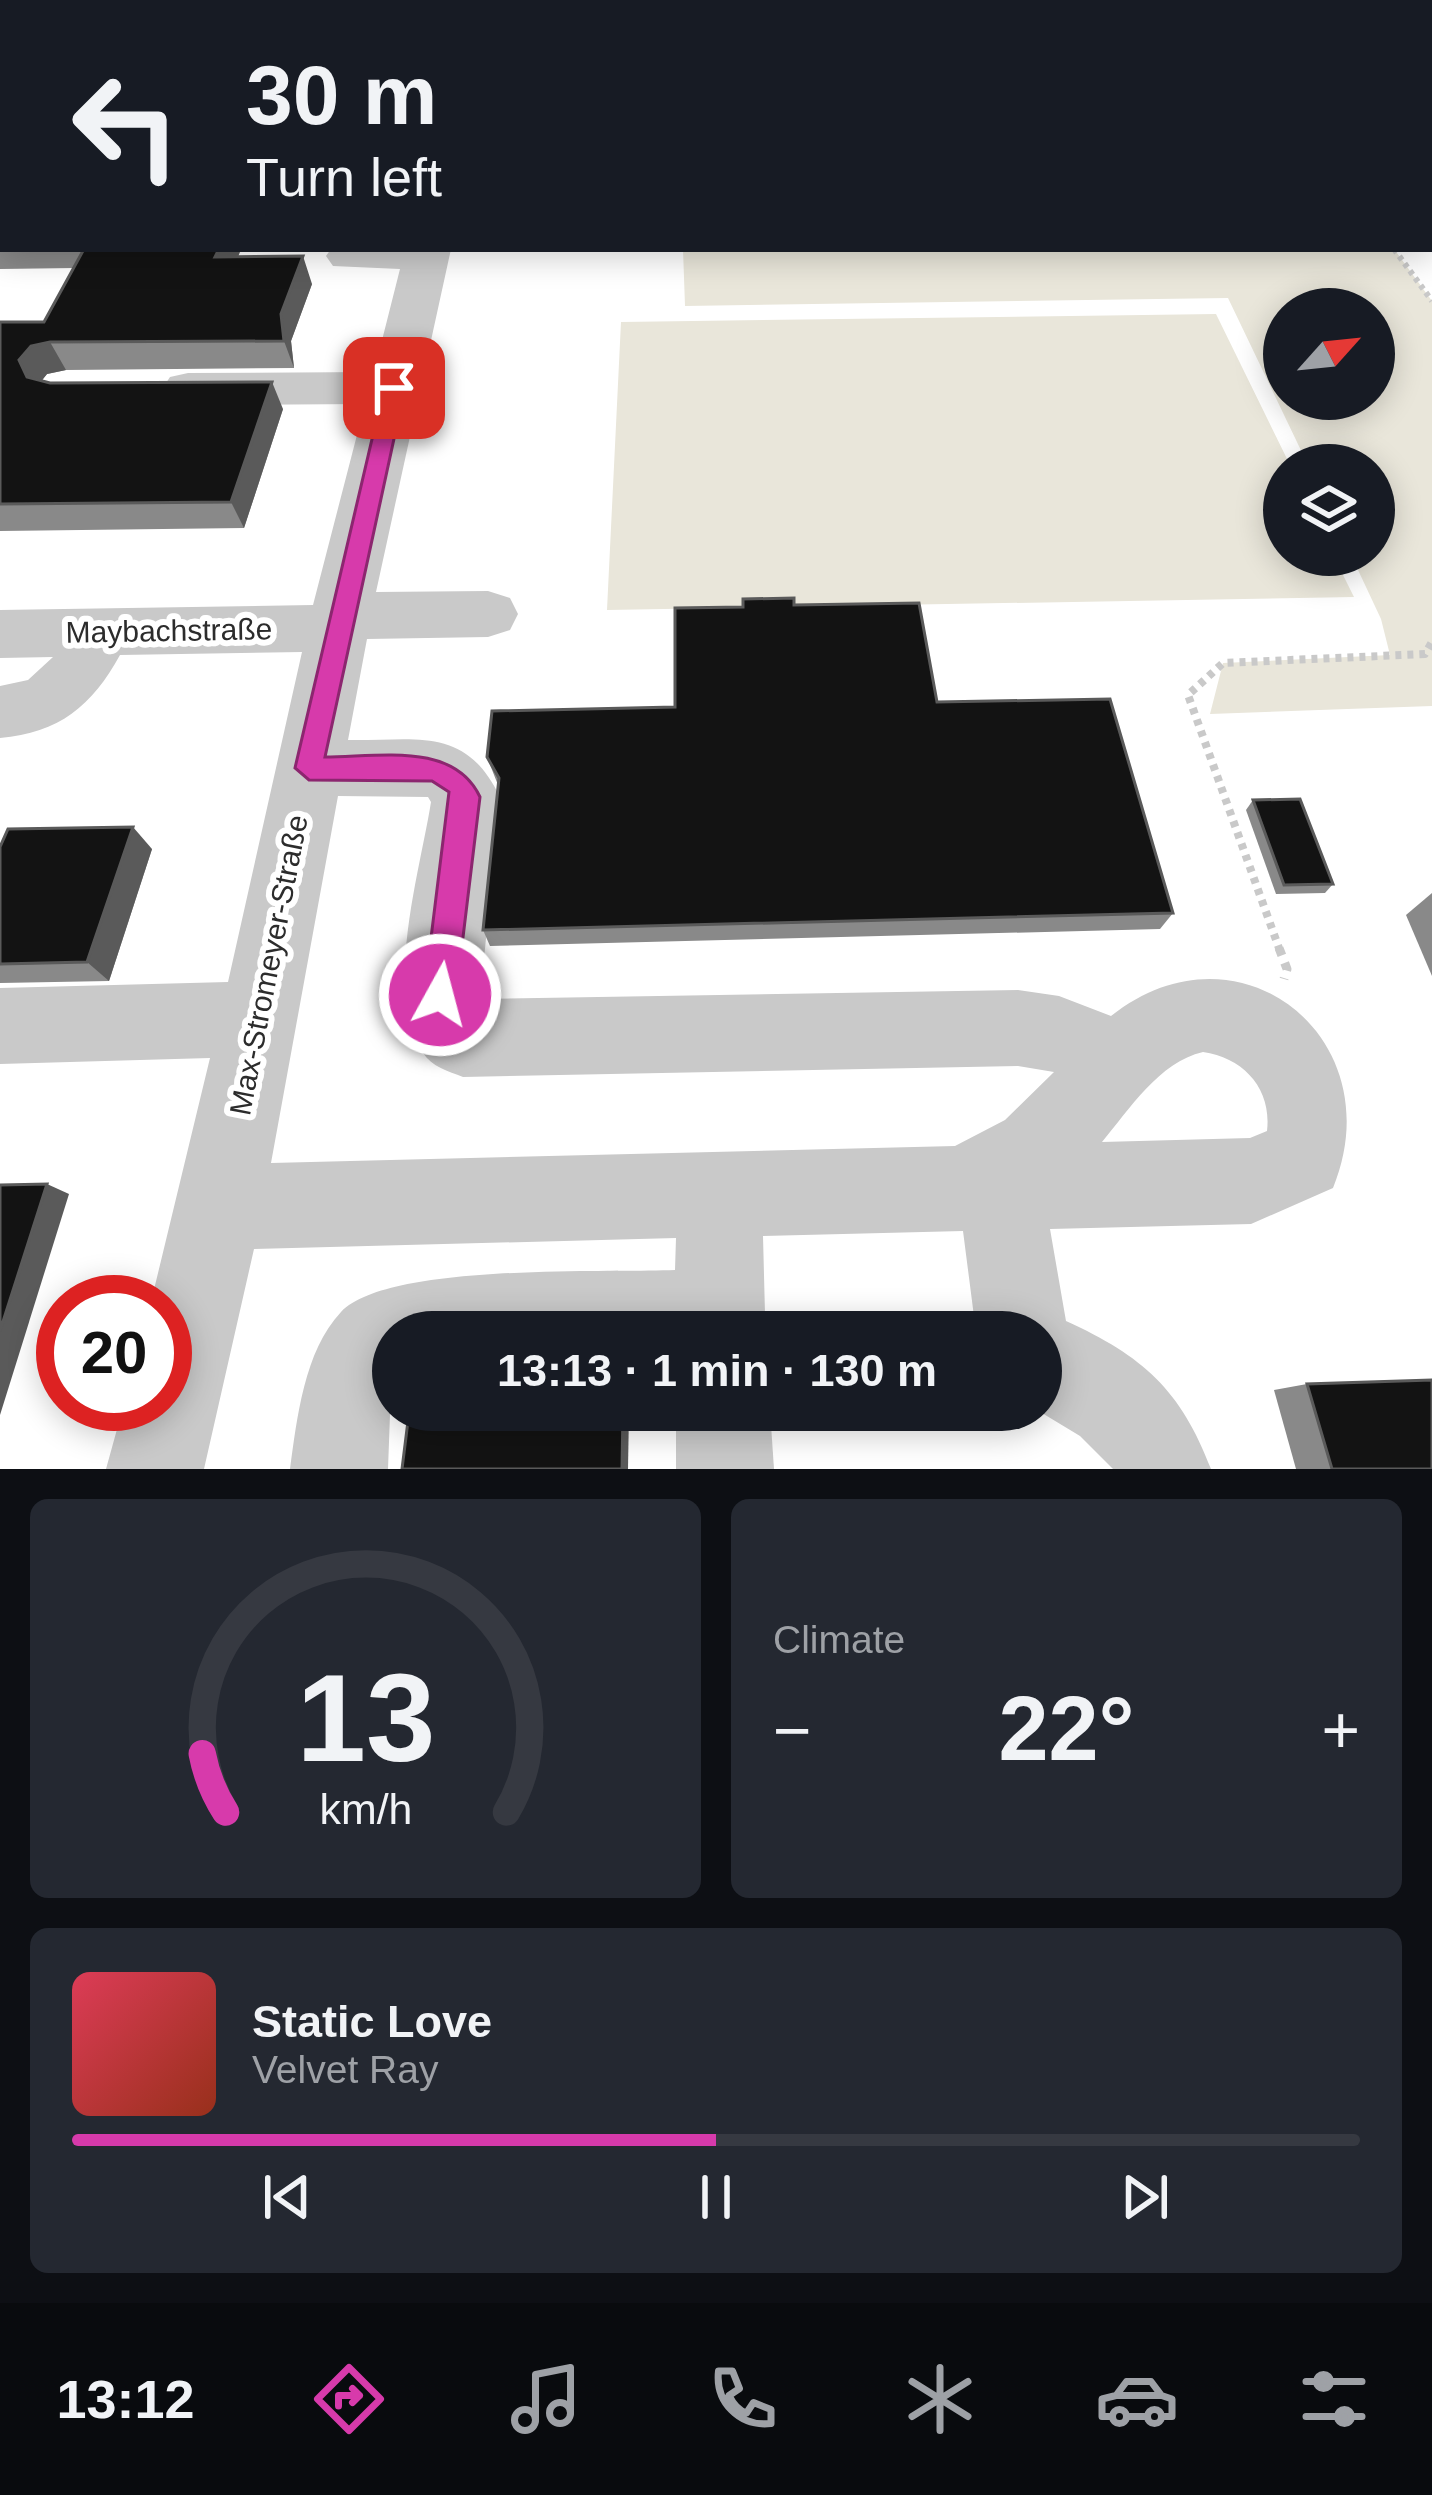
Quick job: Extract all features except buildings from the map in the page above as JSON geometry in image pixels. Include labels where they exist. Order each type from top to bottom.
[{"type":"street","points":[[349,256],[428,252]]},
{"type":"street","name":"Max-Stromeyer-Straße","points":[[155,1469],[220,1208],[339,622],[428,252]]},
{"type":"street","points":[[132,389],[394,388]]},
{"type":"street","name":"Maybachstraße","points":[[0,634],[488,614]]},
{"type":"street","points":[[22,708],[71,686],[102,632]]},
{"type":"street","points":[[309,768],[436,770],[460,784],[466,797],[440,995],[451,1026],[463,1038],[1018,1028],[1052,1031],[1091,1045],[1119,1065]]},
{"type":"street","points":[[220,1208],[1251,1181],[1303,1158],[1314,1113],[1292,1064],[1271,1039],[1237,1019],[1200,1010],[1166,1020],[1039,1147],[981,1186]]},
{"type":"street","points":[[0,1026],[258,1019]]},
{"type":"street","points":[[981,1186],[1016,1311]]},
{"type":"street","points":[[718,1194],[720,1311]]},
{"type":"street","points":[[339,1469],[346,1414],[364,1357],[372,1349]]},
{"type":"street","points":[[1062,1370],[1134,1415],[1151,1435],[1162,1469]]},
{"type":"street","points":[[724,1431],[725,1469]]},
{"type":"path","points":[[1396,252],[1432,301]]},
{"type":"path","points":[[1271,1039],[1287,969],[1188,694],[1223,663],[1424,654],[1432,642]]},
{"type":"shaded area","points":[[683,252],[1396,252],[1432,301],[1432,706],[1210,714],[1223,663],[1390,655],[1381,619],[1361,576],[1395,576],[1395,444],[1298,444],[1286,420],[1395,420],[1395,288],[1263,288],[1263,371],[1228,298],[685,306]]},
{"type":"shaded area","points":[[1216,314],[1263,410],[1263,420],[1268,420],[1280,444],[1263,444],[1263,576],[1344,576],[1354,597],[607,610],[621,322]]},
{"type":"route","points":[[394,388],[309,768],[436,770],[449,773],[460,784],[466,797],[440,995]]}]
